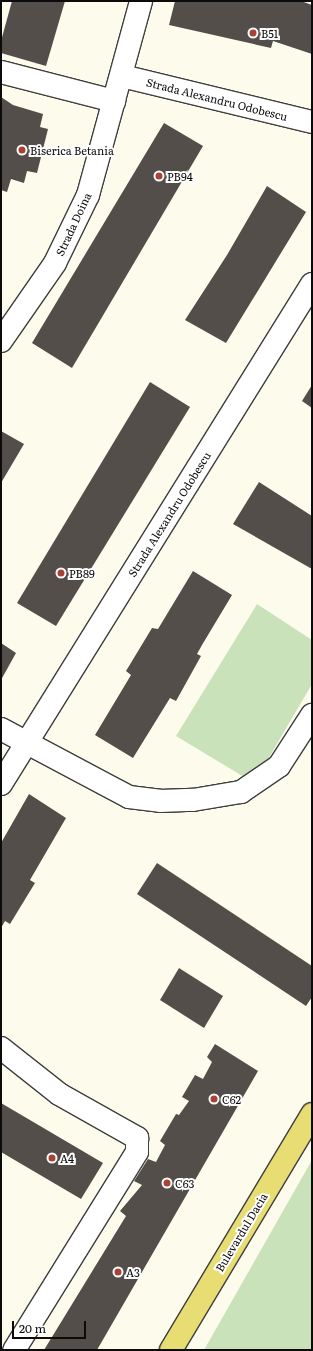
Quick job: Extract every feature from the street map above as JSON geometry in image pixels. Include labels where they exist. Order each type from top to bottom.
[{"type":"main road","name":"Bulevardul Dacia","points":[[170,1350],[312,1114]]},
{"type":"street","name":"Strada Doina","points":[[1,342],[55,263],[74,227],[88,195],[122,76],[141,1]]},
{"type":"street","points":[[1,72],[114,101]]},
{"type":"street","name":"Strada Alexandru Odobescu","points":[[122,76],[312,122]]},
{"type":"street","name":"Strada Alexandru Odobescu","points":[[1,784],[312,284]]},
{"type":"street","points":[[1,729],[129,797],[160,801],[193,800],[241,792],[279,766],[312,715]]},
{"type":"street","points":[[1,1048],[59,1094],[137,1138],[137,1152],[14,1350]]},
{"type":"green space","points":[[257,604],[312,640],[312,684],[254,783],[176,736]]},
{"type":"green space","points":[[312,1160],[312,1350],[204,1350]]},
{"type":"building","points":[[12,1],[65,1],[46,66],[1,53],[1,41]]},
{"type":"building","name":"B51","points":[[175,1],[301,1],[312,5],[312,54],[273,41],[271,48],[169,25]]},
{"type":"building","name":"Biserica Betania","points":[[1,97],[13,105],[43,114],[40,127],[48,129],[37,173],[27,171],[24,183],[11,179],[7,192],[1,190]]},
{"type":"building","points":[[164,123],[203,146],[72,368],[32,343]]},
{"type":"building","points":[[267,186],[306,212],[226,343],[185,320],[227,255]]},
{"type":"building","points":[[150,382],[190,407],[56,626],[17,603]]},
{"type":"building","points":[[312,385],[312,408],[302,401]]},
{"type":"building","points":[[1,431],[24,444],[1,483]]},
{"type":"building","points":[[259,482],[312,516],[312,569],[233,524]]},
{"type":"building","points":[[193,571],[232,595],[197,654],[201,656],[176,701],[170,698],[133,758],[95,735],[131,675],[126,671],[152,628],[158,629]]},
{"type":"building","points":[[1,643],[16,653],[1,680]]},
{"type":"building","points":[[29,794],[66,818],[30,880],[35,883],[10,924],[5,921],[1,928],[1,843]]},
{"type":"building","points":[[157,863],[312,966],[312,997],[306,1006],[137,894]]},
{"type":"building","points":[[179,968],[223,996],[204,1028],[160,1000]]},
{"type":"building","points":[[215,1044],[258,1071],[97,1350],[44,1350],[126,1216],[120,1211],[142,1185],[134,1181],[148,1159],[156,1162],[165,1145],[160,1141],[176,1114],[179,1115],[189,1101],[182,1097],[195,1075],[203,1079],[212,1062],[207,1057]]},
{"type":"building","name":"A4","points":[[1,1103],[103,1163],[81,1199],[1,1152]]},
{"type":"place","name":"B51","points":[[253,33]]},
{"type":"place","name":"Biserica Betania","points":[[22,150]]},
{"type":"place","name":"PB94","points":[[159,176]]},
{"type":"place","name":"PB89","points":[[61,573]]},
{"type":"place","name":"C62","points":[[214,1099]]},
{"type":"place","name":"A4","points":[[52,1158]]},
{"type":"place","name":"C63","points":[[167,1183]]},
{"type":"place","name":"A3","points":[[118,1272]]}]
